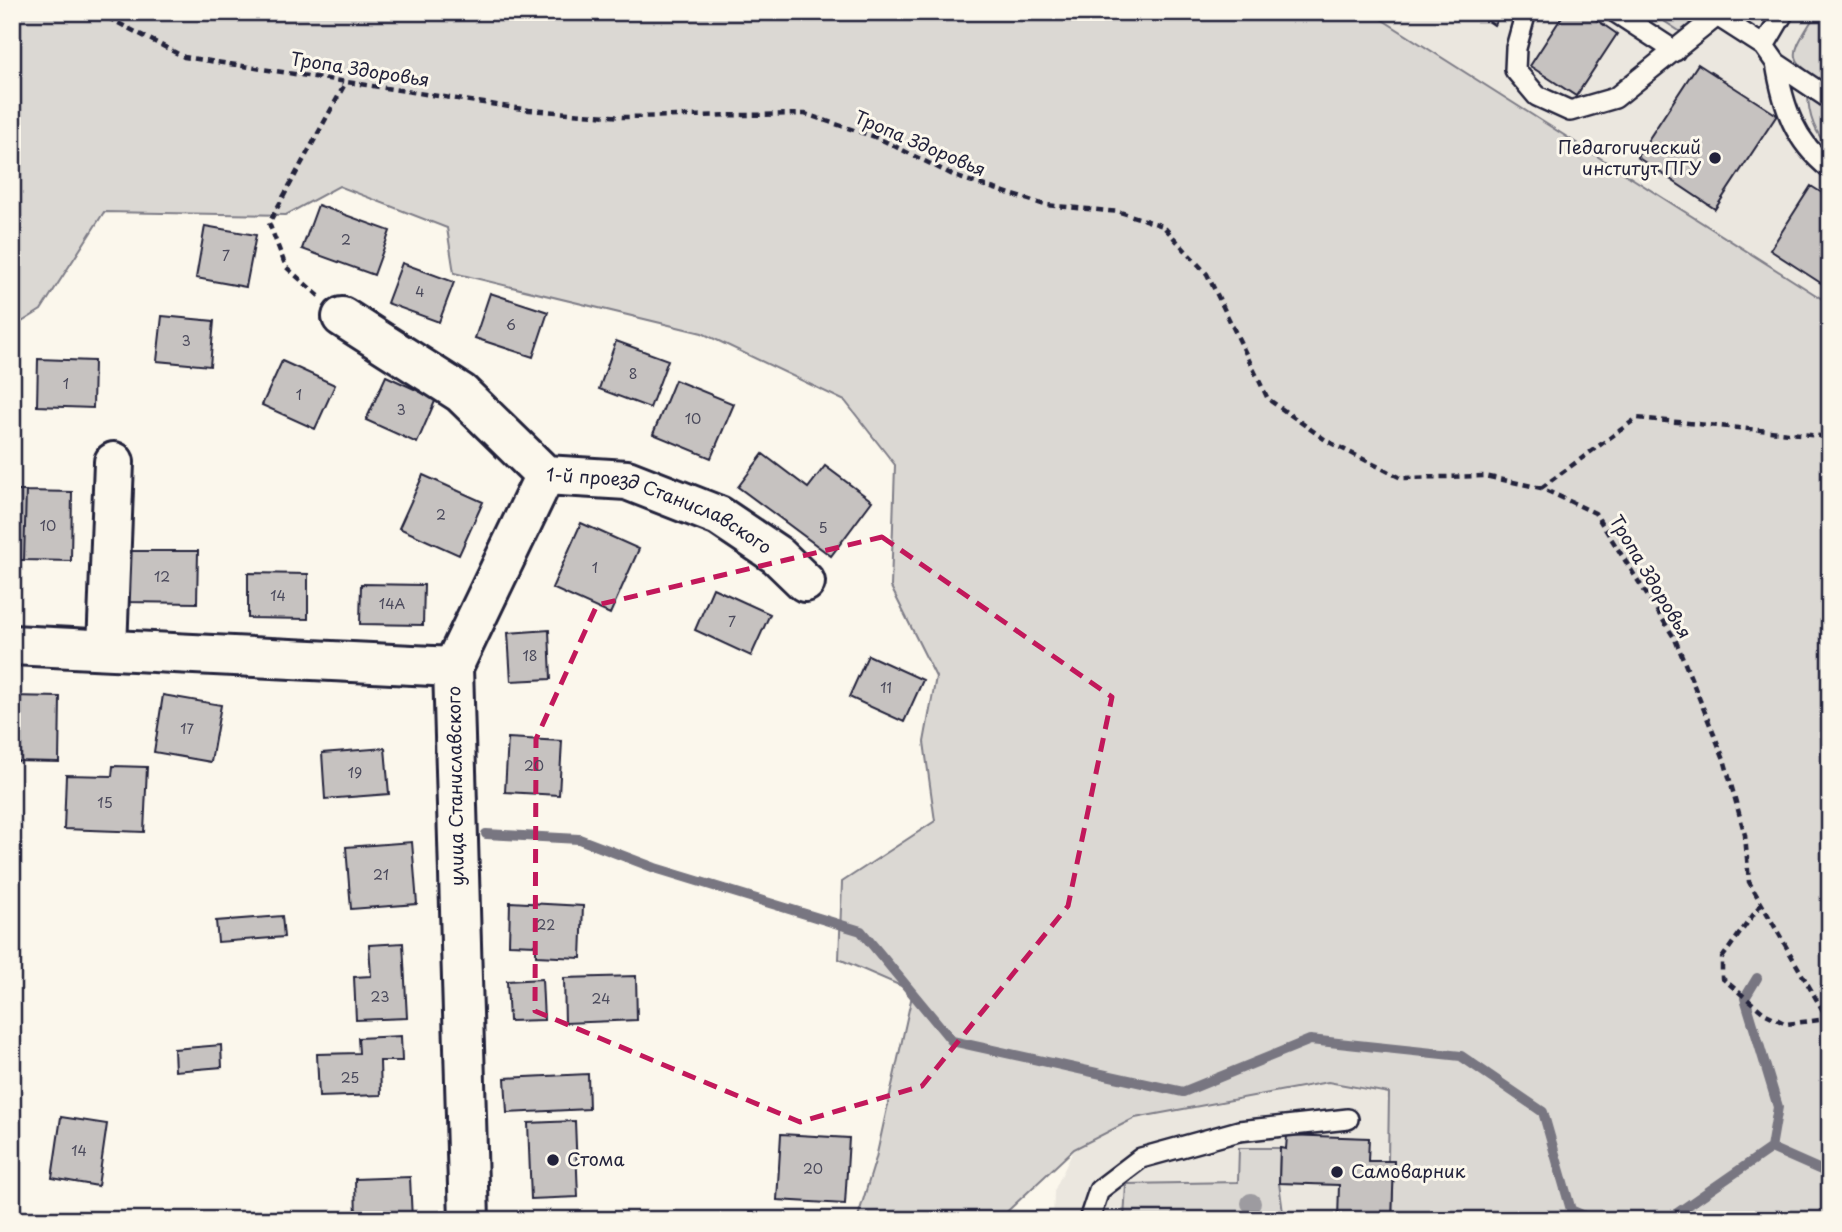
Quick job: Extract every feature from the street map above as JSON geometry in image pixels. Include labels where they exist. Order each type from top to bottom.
[{"type":"street","name":"1-й проезд Станиславского","points":[[342,317],[461,393],[545,475],[626,480],[719,516],[778,555],[805,582]]},
{"type":"street","points":[[107,649],[114,462]]},
{"type":"street","points":[[453,667],[545,475]]},
{"type":"street","name":"улица Станиславского","points":[[12,645],[453,667],[469,1220]]},
{"type":"lane","points":[[1526,12],[1516,48],[1515,70],[1537,96],[1570,111],[1615,98],[1675,51],[1714,14],[1763,46],[1776,63],[1830,99]]},
{"type":"lane","points":[[1615,12],[1675,51]]},
{"type":"lane","points":[[1763,46],[1784,12]]},
{"type":"lane","points":[[1776,63],[1782,101],[1796,134],[1830,169]]},
{"type":"lane","points":[[1089,1220],[1099,1190],[1141,1158],[1239,1131],[1349,1119]]},
{"type":"path","name":"Тропа Здоровья","points":[[97,12],[184,57],[529,110],[623,117],[805,114],[878,138],[957,177],[1045,205],[1120,212],[1163,226],[1206,274],[1268,398],[1326,441],[1401,478],[1485,476],[1541,488],[1595,513],[1675,639],[1724,759],[1745,835],[1749,882],[1829,1021]]},
{"type":"path","points":[[342,317],[286,267],[269,223],[346,82]]},
{"type":"path","points":[[1541,488],[1637,418],[1830,437]]},
{"type":"path","points":[[1760,904],[1723,958],[1722,978],[1764,1013],[1786,1024],[1829,1021]]},
{"type":"highlighted area","points":[[882,537],[1112,697],[1068,906],[922,1086],[800,1122],[535,1011],[536,739],[597,605]]},
{"type":"shaded area","points":[[12,12],[1370,12],[1830,304],[1830,1220],[1392,1220],[1394,1162],[1388,1161],[1389,1093],[1328,1082],[1135,1118],[1074,1149],[998,1220],[857,1220],[876,1158],[913,991],[839,959],[842,882],[935,821],[924,742],[936,677],[891,587],[895,465],[845,401],[702,333],[454,273],[447,228],[339,186],[286,215],[104,212],[41,310],[12,328]]},
{"type":"shaded area","name":"Педагогический институт ПГУ","points":[[1370,12],[1830,12],[1830,304]]},
{"type":"shaded area","points":[[1650,12],[1683,12],[1690,24],[1684,34]]},
{"type":"shaded area","points":[[1817,12],[1830,12],[1830,61],[1822,72],[1830,78],[1830,87],[1804,69],[1796,55],[1801,38]]},
{"type":"shaded area","points":[[1808,93],[1830,108],[1830,149],[1813,123]]},
{"type":"shaded area","points":[[1328,1082],[1389,1093],[1451,1220],[1053,1220],[1054,1191],[1074,1149],[1135,1118]]},
{"type":"shaded area","points":[[1239,1148],[1280,1148],[1279,1183],[1283,1213],[1292,1220],[1124,1220],[1126,1184],[1238,1182]]},
{"type":"building","points":[[1475,12],[1502,12],[1494,25]]},
{"type":"building","points":[[1565,12],[1585,12],[1617,34],[1576,96],[1530,66]]},
{"type":"building","points":[[1698,64],[1777,115],[1715,209],[1637,157]]},
{"type":"building","points":[[1811,186],[1830,198],[1830,289],[1770,250]]},
{"type":"building","points":[[318,205],[390,231],[374,275],[302,249]]},
{"type":"building","points":[[205,226],[256,235],[246,287],[196,278]]},
{"type":"building","points":[[402,263],[454,282],[439,322],[387,303]]},
{"type":"building","points":[[490,293],[548,312],[533,357],[475,338]]},
{"type":"building","points":[[162,316],[214,321],[210,366],[157,361]]},
{"type":"building","points":[[616,341],[668,360],[650,408],[599,389]]},
{"type":"building","points":[[38,359],[94,361],[93,408],[37,406]]},
{"type":"building","points":[[282,361],[335,385],[315,429],[262,405]]},
{"type":"building","points":[[386,376],[436,399],[417,443],[366,420]]},
{"type":"building","points":[[675,380],[734,404],[711,458],[653,434]]},
{"type":"building","points":[[763,454],[808,488],[825,466],[872,501],[831,556],[738,487]]},
{"type":"building","points":[[423,475],[483,502],[459,555],[399,528]]},
{"type":"building","points":[[12,491],[26,491],[24,560],[12,560]]},
{"type":"building","points":[[26,491],[72,492],[71,561],[24,560]]},
{"type":"building","points":[[581,523],[639,549],[610,614],[552,588]]},
{"type":"building","points":[[126,551],[198,551],[197,603],[125,602]]},
{"type":"building","points":[[248,573],[308,574],[308,619],[248,618]]},
{"type":"building","points":[[361,584],[424,585],[423,625],[360,624]]},
{"type":"building","points":[[713,588],[770,614],[751,656],[695,630]]},
{"type":"building","points":[[549,630],[551,679],[511,681],[508,633]]},
{"type":"building","points":[[868,655],[923,680],[904,722],[849,697]]},
{"type":"building","points":[[163,695],[221,705],[211,762],[154,752]]},
{"type":"building","points":[[12,696],[60,697],[59,762],[12,761]]},
{"type":"building","points":[[508,738],[562,741],[559,795],[505,792]]},
{"type":"building","points":[[385,748],[389,794],[325,799],[322,753]]},
{"type":"building","points":[[113,766],[147,767],[144,832],[64,829],[66,775],[112,776]]},
{"type":"building","points":[[412,842],[417,904],[351,909],[346,847]]},
{"type":"building","points":[[510,902],[583,906],[581,958],[536,956],[536,945],[509,944]]},
{"type":"building","points":[[282,916],[284,937],[218,942],[216,921]]},
{"type":"building","points":[[403,943],[407,1018],[356,1020],[354,977],[371,976],[369,945]]},
{"type":"building","points":[[636,976],[637,1020],[565,1023],[564,978]]},
{"type":"building","points":[[542,979],[544,1020],[509,1021],[507,981]]},
{"type":"building","points":[[401,1036],[402,1061],[380,1061],[381,1095],[319,1097],[317,1054],[359,1053],[358,1038]]},
{"type":"building","points":[[221,1045],[222,1067],[175,1071],[174,1049]]},
{"type":"building","points":[[588,1074],[589,1109],[507,1113],[505,1078]]},
{"type":"building","points":[[61,1117],[107,1124],[98,1186],[52,1178]]},
{"type":"building","name":"Стома","points":[[575,1121],[578,1197],[531,1199],[528,1123]]},
{"type":"building","points":[[781,1134],[849,1138],[845,1204],[777,1200]]},
{"type":"building","name":"Самоварник","points":[[1287,1135],[1369,1138],[1368,1161],[1394,1161],[1392,1220],[1338,1220],[1339,1185],[1279,1183],[1280,1148],[1286,1149]]},
{"type":"building","points":[[410,1177],[412,1220],[356,1220],[355,1179]]},
{"type":"waterway","points":[[486,834],[579,839],[655,868],[861,931],[952,1041],[1183,1092],[1310,1040],[1461,1056],[1543,1112],[1571,1210],[1594,1220]]},
{"type":"waterway","points":[[1667,1220],[1771,1148],[1778,1107],[1745,998],[1757,978]]},
{"type":"waterway","points":[[1771,1148],[1830,1174]]},
{"type":"place","name":"Педагогический институт ПГУ","points":[[1715,158]]},
{"type":"place","name":"Стома","points":[[553,1160]]},
{"type":"place","name":"Самоварник","points":[[1337,1172]]}]
